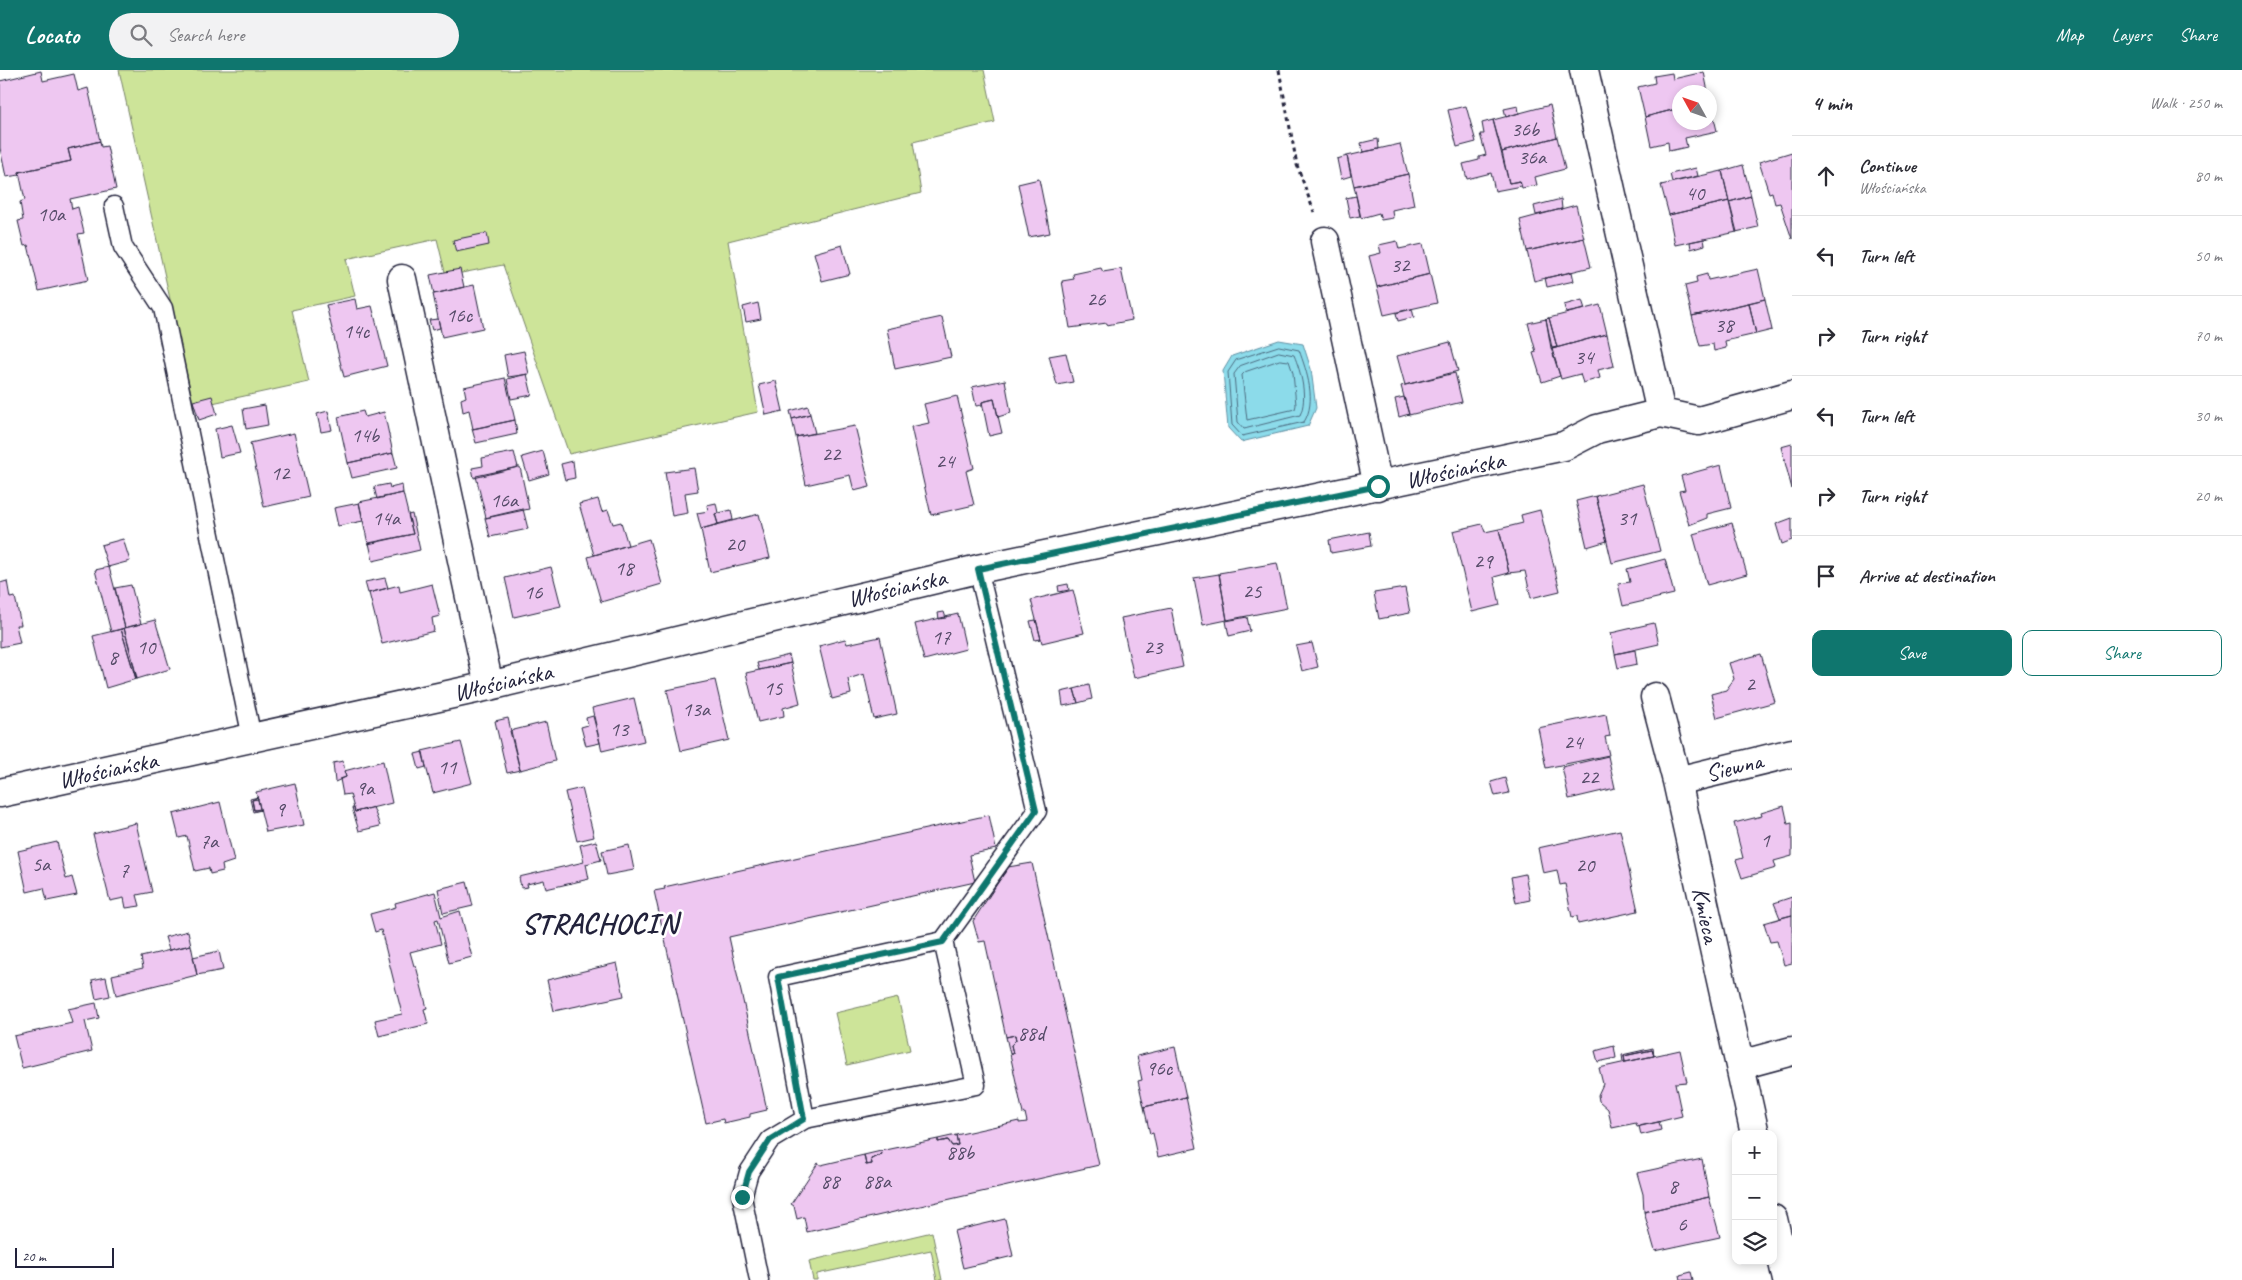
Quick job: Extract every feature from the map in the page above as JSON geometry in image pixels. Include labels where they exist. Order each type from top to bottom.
[{"type":"street","points":[[1584,70],[1661,413]]},
{"type":"street","points":[[1325,241],[1378,486]]},
{"type":"street","points":[[402,279],[488,686]]},
{"type":"street","name":"Włościańska","points":[[0,793],[488,686],[978,569],[1564,446],[1597,429],[1661,413],[1699,421],[1792,395]]},
{"type":"street","name":"Kmieca","points":[[1655,697],[1677,781],[1753,1130]]},
{"type":"street","name":"Siewna","points":[[1677,781],[1792,753]]},
{"type":"street","points":[[1740,1065],[1792,1052]]},
{"type":"street","points":[[1773,1220],[1787,1280]]},
{"type":"lane","points":[[114,206],[123,247],[163,308],[252,738]]},
{"type":"lane","points":[[804,1119],[778,977],[943,942],[1036,811],[978,569]]},
{"type":"lane","points":[[759,1280],[742,1197],[749,1172],[770,1140],[804,1119],[976,1084],[943,942]]},
{"type":"path","points":[[1279,70],[1297,166],[1325,241]]},
{"type":"green space","points":[[119,70],[984,70],[995,122],[913,142],[921,193],[728,241],[758,412],[569,454],[503,265],[446,276],[437,239],[346,259],[355,296],[292,310],[309,382],[194,407]]},
{"type":"green space","points":[[898,998],[910,1050],[847,1065],[835,1013]]},
{"type":"green space","points":[[932,1232],[942,1280],[937,1280],[931,1250],[817,1274],[817,1280],[813,1280],[809,1261]]},
{"type":"water","points":[[1279,340],[1303,344],[1311,369],[1316,408],[1308,426],[1241,442],[1228,428],[1223,371],[1232,356]]},
{"type":"building","points":[[41,71],[43,81],[74,74],[78,91],[88,88],[100,141],[68,149],[71,161],[19,172],[20,175],[6,177],[0,148],[0,81]]},
{"type":"building","points":[[1704,72],[1707,85],[1672,85],[1672,110],[1645,117],[1638,87],[1655,83],[1654,76],[1672,73],[1673,79]]},
{"type":"building","points":[[1550,105],[1557,137],[1502,152],[1493,120]]},
{"type":"building","points":[[1466,106],[1476,142],[1457,147],[1448,110]]},
{"type":"building","points":[[1518,106],[1519,113],[1506,117],[1504,109]]},
{"type":"building","points":[[1672,110],[1672,130],[1717,131],[1685,138],[1687,147],[1669,151],[1668,142],[1651,146],[1645,117]]},
{"type":"building","points":[[1493,120],[1509,183],[1520,181],[1521,186],[1495,191],[1491,173],[1467,179],[1463,164],[1479,160],[1479,157],[1486,155],[1480,134],[1484,134],[1482,123]]},
{"type":"building","points":[[1557,137],[1565,169],[1535,177],[1537,185],[1522,188],[1520,181],[1509,183],[1502,152]]},
{"type":"building","points":[[1378,139],[1379,149],[1363,152],[1361,143]]},
{"type":"building","points":[[100,141],[101,147],[107,146],[116,189],[70,199],[72,209],[78,207],[84,233],[78,234],[88,280],[39,291],[28,245],[24,246],[18,221],[23,220],[20,202],[25,200],[19,172],[71,161],[68,149]]},
{"type":"building","points":[[1400,144],[1408,174],[1354,186],[1347,156]]},
{"type":"building","points":[[1792,152],[1792,239],[1780,203],[1775,204],[1772,192],[1769,193],[1759,162]]},
{"type":"building","points":[[1347,156],[1351,176],[1341,179],[1337,159]]},
{"type":"building","points":[[1743,165],[1751,196],[1729,202],[1722,171]]},
{"type":"building","points":[[1696,168],[1698,176],[1672,182],[1670,174]]},
{"type":"building","points":[[1722,171],[1729,201],[1669,215],[1661,185]]},
{"type":"building","points":[[1408,174],[1414,205],[1392,210],[1393,218],[1381,220],[1379,213],[1361,218],[1354,186]]},
{"type":"building","points":[[1039,179],[1050,233],[1029,237],[1018,184]]},
{"type":"building","points":[[1356,196],[1360,216],[1350,218],[1346,198]]},
{"type":"building","points":[[1751,196],[1758,227],[1736,232],[1729,202]]},
{"type":"building","points":[[1561,199],[1562,209],[1536,215],[1534,206]]},
{"type":"building","points":[[1729,201],[1737,232],[1675,245],[1669,215]]},
{"type":"building","points":[[1576,205],[1584,238],[1527,251],[1520,220]]},
{"type":"building","points":[[487,233],[489,245],[456,252],[453,240]]},
{"type":"building","points":[[1584,238],[1591,267],[1534,281],[1527,251]]},
{"type":"building","points":[[1704,239],[1705,245],[1691,249],[1690,242]]},
{"type":"building","points":[[1397,241],[1399,249],[1423,244],[1430,274],[1377,287],[1369,256],[1381,253],[1379,245]]},
{"type":"building","points":[[842,245],[850,274],[822,281],[814,253]]},
{"type":"building","points":[[1101,268],[1103,272],[1121,269],[1132,320],[1107,325],[1107,323],[1070,328],[1062,281],[1074,279],[1073,274]]},
{"type":"building","points":[[460,269],[464,287],[434,294],[430,275]]},
{"type":"building","points":[[1758,269],[1765,299],[1692,316],[1685,286],[1697,283],[1696,277],[1707,274],[1708,280]]},
{"type":"building","points":[[1572,272],[1574,281],[1547,287],[1545,278]]},
{"type":"building","points":[[1430,274],[1437,303],[1384,315],[1377,287]]},
{"type":"building","points":[[474,285],[483,328],[442,337],[433,294]]},
{"type":"building","points":[[355,299],[357,309],[372,306],[387,366],[344,377],[326,305]]},
{"type":"building","points":[[1765,299],[1772,330],[1756,334],[1749,303]]},
{"type":"building","points":[[1582,300],[1585,309],[1566,313],[1564,305]]},
{"type":"building","points":[[758,303],[761,319],[746,322],[743,307]]},
{"type":"building","points":[[1749,303],[1756,334],[1725,341],[1726,348],[1714,351],[1713,344],[1700,346],[1692,316]]},
{"type":"building","points":[[1600,305],[1607,334],[1552,349],[1557,347],[1549,318],[1545,319]]},
{"type":"building","points":[[1412,309],[1414,317],[1398,321],[1396,313]]},
{"type":"building","points":[[942,317],[951,357],[895,369],[887,329]]},
{"type":"building","points":[[1549,318],[1557,347],[1552,348],[1546,319]]},
{"type":"building","points":[[438,319],[440,328],[432,330],[429,320]]},
{"type":"building","points":[[1546,319],[1551,348],[1560,376],[1542,382],[1533,353],[1536,352],[1528,323]]},
{"type":"building","points":[[1607,334],[1614,366],[1598,370],[1600,378],[1583,383],[1580,374],[1561,379],[1552,349]]},
{"type":"building","points":[[1450,342],[1458,371],[1405,385],[1397,356]]},
{"type":"building","points":[[524,351],[529,374],[508,377],[504,355]]},
{"type":"building","points":[[1066,353],[1073,382],[1057,385],[1049,356]]},
{"type":"building","points":[[1455,373],[1462,402],[1409,415],[1401,386]]},
{"type":"building","points":[[527,374],[532,395],[511,399],[507,379]]},
{"type":"building","points":[[505,378],[515,420],[473,429],[469,410],[463,412],[461,399],[466,397],[464,387]]},
{"type":"building","points":[[1005,380],[1011,413],[998,417],[994,399],[982,402],[982,405],[976,406],[972,387]]},
{"type":"building","points":[[776,381],[783,411],[766,415],[759,385]]},
{"type":"building","points":[[212,396],[217,414],[199,420],[193,401]]},
{"type":"building","points":[[957,396],[974,468],[966,471],[974,505],[931,515],[911,427],[929,423],[924,404]]},
{"type":"building","points":[[1404,397],[1409,414],[1399,417],[1395,399]]},
{"type":"building","points":[[994,399],[1002,433],[989,436],[982,402]]},
{"type":"building","points":[[265,405],[268,425],[246,429],[243,409]]},
{"type":"building","points":[[808,406],[810,414],[792,419],[790,411]]},
{"type":"building","points":[[328,411],[332,430],[321,432],[317,414]]},
{"type":"building","points":[[363,411],[365,417],[384,412],[393,453],[348,463],[338,417]]},
{"type":"building","points":[[810,414],[815,433],[796,437],[792,419]]},
{"type":"building","points":[[515,420],[517,434],[476,443],[472,429]]},
{"type":"building","points":[[232,425],[240,453],[220,457],[215,429]]},
{"type":"building","points":[[855,426],[870,487],[854,491],[850,475],[806,485],[796,437]]},
{"type":"building","points":[[294,433],[309,497],[264,507],[250,443]]},
{"type":"building","points":[[1792,444],[1792,489],[1781,447]]},
{"type":"building","points":[[543,451],[549,474],[529,480],[522,457]]},
{"type":"building","points":[[514,452],[518,467],[474,478],[472,468],[483,466],[482,458]]},
{"type":"building","points":[[393,453],[397,468],[352,478],[348,463]]},
{"type":"building","points":[[573,461],[575,478],[565,480],[561,464]]},
{"type":"building","points":[[1721,465],[1731,508],[1707,514],[1707,518],[1689,525],[1679,491],[1685,490],[1681,476]]},
{"type":"building","points":[[520,467],[529,509],[486,518],[476,476]]},
{"type":"building","points":[[694,468],[698,491],[685,493],[688,513],[672,516],[665,472]]},
{"type":"building","points":[[389,484],[390,488],[402,485],[403,493],[377,499],[374,487]]},
{"type":"building","points":[[1643,484],[1660,551],[1612,563],[1596,496]]},
{"type":"building","points":[[403,493],[413,534],[368,544],[359,502]]},
{"type":"building","points":[[1596,496],[1607,541],[1587,547],[1576,501]]},
{"type":"building","points":[[598,499],[602,512],[608,510],[613,524],[621,522],[628,545],[594,555],[579,504]]},
{"type":"building","points":[[359,503],[363,521],[338,526],[334,508]]},
{"type":"building","points":[[716,503],[718,513],[715,514],[718,524],[701,529],[697,513],[708,511],[707,505]]},
{"type":"building","points":[[523,509],[528,529],[490,537],[485,518]]},
{"type":"building","points":[[731,510],[733,520],[718,524],[715,514]]},
{"type":"building","points":[[1540,510],[1560,591],[1531,598],[1525,571],[1509,573],[1499,529],[1523,523],[1521,515]]},
{"type":"building","points":[[412,514],[420,550],[373,561],[369,543],[413,534],[408,515]]},
{"type":"building","points":[[759,514],[770,558],[710,572],[701,529]]},
{"type":"building","points":[[1792,518],[1792,540],[1782,544],[1776,524]]},
{"type":"building","points":[[1732,523],[1747,574],[1707,585],[1693,534]]},
{"type":"building","points":[[1482,524],[1485,532],[1499,529],[1509,573],[1494,577],[1500,605],[1472,612],[1453,531]]},
{"type":"building","points":[[1369,532],[1371,546],[1331,553],[1329,540]]},
{"type":"building","points":[[123,539],[130,561],[108,567],[101,545]]},
{"type":"building","points":[[649,539],[662,584],[601,602],[588,557]]},
{"type":"building","points":[[1665,559],[1674,594],[1623,606],[1618,584],[1630,582],[1627,569]]},
{"type":"building","points":[[1277,563],[1287,608],[1227,620],[1219,573]]},
{"type":"building","points":[[109,567],[125,628],[111,632],[95,570]]},
{"type":"building","points":[[551,567],[561,606],[514,617],[505,578]]},
{"type":"building","points":[[1219,574],[1227,620],[1203,625],[1194,578]]},
{"type":"building","points":[[385,578],[388,588],[368,593],[365,582]]},
{"type":"building","points":[[7,581],[10,598],[15,597],[21,625],[16,625],[20,643],[0,647],[0,583]]},
{"type":"building","points":[[432,584],[440,616],[432,618],[434,631],[382,644],[369,593],[399,585],[400,592]]},
{"type":"building","points":[[1068,584],[1069,590],[1059,592],[1058,586]]},
{"type":"building","points":[[131,585],[141,624],[125,628],[115,588]]},
{"type":"building","points":[[1405,588],[1410,613],[1379,619],[1374,593]]},
{"type":"building","points":[[1073,590],[1084,633],[1042,643],[1031,600]]},
{"type":"building","points":[[1171,608],[1183,667],[1134,678],[1121,618]]},
{"type":"building","points":[[944,612],[946,618],[939,619],[938,613]]},
{"type":"building","points":[[958,614],[966,649],[924,660],[915,624]]},
{"type":"building","points":[[1247,617],[1250,631],[1229,636],[1226,621]]},
{"type":"building","points":[[155,620],[170,669],[137,679],[124,628]]},
{"type":"building","points":[[1036,620],[1041,639],[1035,640],[1030,621]]},
{"type":"building","points":[[1654,623],[1659,644],[1615,654],[1611,633]]},
{"type":"building","points":[[124,628],[131,653],[137,679],[121,629]]},
{"type":"building","points":[[121,629],[136,679],[106,688],[93,636]]},
{"type":"building","points":[[880,637],[897,714],[874,719],[864,674],[848,679],[851,694],[832,699],[819,646],[845,639],[847,644]]},
{"type":"building","points":[[1312,643],[1318,667],[1302,671],[1296,646]]},
{"type":"building","points":[[1635,650],[1637,664],[1618,668],[1615,654]]},
{"type":"building","points":[[1761,654],[1775,702],[1717,718],[1711,694],[1726,690],[1734,679],[1729,663]]},
{"type":"building","points":[[789,655],[791,663],[759,670],[757,663]]},
{"type":"building","points":[[791,663],[800,703],[783,708],[784,716],[758,722],[746,673]]},
{"type":"building","points":[[715,680],[729,740],[681,751],[667,690]]},
{"type":"building","points":[[1089,685],[1092,699],[1078,703],[1074,689]]},
{"type":"building","points":[[1074,689],[1078,703],[1063,706],[1061,692]]},
{"type":"building","points":[[634,698],[644,741],[602,751],[592,708]]},
{"type":"building","points":[[1606,714],[1610,736],[1605,737],[1609,755],[1546,768],[1538,728]]},
{"type":"building","points":[[593,716],[600,743],[586,746],[581,727],[588,725],[586,718]]},
{"type":"building","points":[[508,718],[520,770],[507,773],[495,721]]},
{"type":"building","points":[[546,722],[555,761],[520,770],[510,731]]},
{"type":"building","points":[[461,742],[472,783],[433,793],[422,751]]},
{"type":"building","points":[[423,752],[426,767],[419,769],[415,754]]},
{"type":"building","points":[[1608,756],[1615,788],[1569,799],[1562,767]]},
{"type":"building","points":[[343,761],[346,777],[335,782],[333,763]]},
{"type":"building","points":[[383,761],[392,803],[355,812],[350,794],[343,795],[340,779],[346,777],[344,771]]},
{"type":"building","points":[[1505,778],[1509,793],[1495,796],[1491,782]]},
{"type":"building","points":[[295,783],[304,825],[266,832],[256,792]]},
{"type":"building","points":[[582,788],[594,837],[577,841],[565,792]]},
{"type":"building","points":[[258,797],[252,800],[254,810],[261,810],[253,812],[250,799]]},
{"type":"building","points":[[258,799],[260,809],[254,810],[252,800]]},
{"type":"building","points":[[220,802],[234,861],[222,865],[223,871],[210,874],[209,868],[195,871],[187,836],[179,838],[173,814]]},
{"type":"building","points":[[1784,806],[1788,824],[1792,823],[1792,856],[1774,861],[1776,868],[1742,878],[1736,860],[1743,858],[1734,823],[1762,816],[1761,813]]},
{"type":"building","points":[[373,807],[380,826],[359,831],[352,808],[354,808],[355,812]]},
{"type":"building","points":[[989,815],[996,849],[969,855],[975,882],[729,937],[767,1110],[750,1114],[750,1117],[724,1123],[723,1119],[706,1123],[654,891],[665,889],[664,887]]},
{"type":"building","points":[[136,823],[152,892],[137,895],[140,906],[126,908],[124,898],[110,901],[93,834]]},
{"type":"building","points":[[1620,830],[1638,911],[1578,924],[1577,916],[1572,917],[1565,884],[1560,885],[1557,870],[1543,873],[1538,848]]},
{"type":"building","points":[[596,841],[601,860],[586,864],[589,879],[546,889],[544,880],[527,884],[528,887],[521,888],[519,877],[584,862],[580,845]]},
{"type":"building","points":[[57,842],[66,879],[72,877],[77,895],[47,901],[44,888],[27,892],[18,851]]},
{"type":"building","points":[[629,845],[634,870],[607,875],[602,851]]},
{"type":"building","points":[[1032,863],[1099,1165],[807,1232],[804,1217],[797,1219],[794,1206],[791,1204],[818,1163],[821,1165],[864,1155],[866,1165],[872,1164],[871,1159],[882,1154],[881,1151],[938,1139],[938,1142],[948,1140],[952,1146],[958,1145],[956,1135],[1019,1121],[1019,1123],[1027,1122],[1025,1113],[1023,1114],[1010,1054],[1013,1054],[1011,1045],[1016,1040],[1015,1035],[1006,1037],[985,941],[979,942],[973,921],[1008,867]]},
{"type":"building","points":[[1525,874],[1530,900],[1516,903],[1511,877]]},
{"type":"building","points":[[467,882],[473,906],[443,913],[438,889]]},
{"type":"building","points":[[435,892],[441,917],[460,911],[472,957],[449,963],[438,919],[435,920],[441,944],[410,952],[414,966],[416,966],[427,1008],[424,1009],[428,1024],[379,1036],[375,1020],[402,1014],[381,930],[375,932],[370,914],[396,907],[395,903]]},
{"type":"building","points":[[1792,897],[1792,915],[1780,918],[1774,903]]},
{"type":"building","points":[[1792,915],[1792,963],[1784,965],[1777,941],[1770,942],[1764,923]]},
{"type":"building","points":[[188,931],[191,945],[169,950],[165,937]]},
{"type":"building","points":[[191,945],[197,975],[116,995],[112,975],[143,968],[141,957]]},
{"type":"building","points":[[219,951],[223,970],[197,975],[193,957]]},
{"type":"building","points":[[617,963],[624,996],[554,1011],[547,980]]},
{"type":"building","points":[[106,977],[110,996],[96,999],[92,980]]},
{"type":"building","points":[[96,1003],[99,1018],[85,1021],[92,1051],[22,1068],[14,1036],[72,1023],[68,1009]]},
{"type":"building","points":[[1015,1035],[1016,1040],[1011,1045],[1013,1054],[1010,1054],[1006,1037]]},
{"type":"building","points":[[1614,1046],[1616,1058],[1598,1062],[1595,1051]]},
{"type":"building","points":[[1175,1047],[1186,1097],[1144,1107],[1138,1081],[1142,1080],[1137,1056]]},
{"type":"building","points":[[1653,1048],[1654,1056],[1652,1050],[1624,1056],[1625,1062],[1623,1062],[1622,1055]]},
{"type":"building","points":[[1652,1050],[1654,1056],[1625,1062],[1624,1056]]},
{"type":"building","points":[[1680,1050],[1687,1082],[1675,1083],[1682,1116],[1637,1127],[1636,1123],[1612,1128],[1608,1109],[1599,1101],[1598,1095],[1603,1084],[1599,1068]]},
{"type":"building","points":[[1186,1097],[1197,1148],[1158,1157],[1153,1133],[1150,1134],[1144,1107]]},
{"type":"building","points":[[1659,1122],[1661,1130],[1641,1135],[1639,1126]]},
{"type":"building","points":[[956,1135],[958,1145],[952,1146],[948,1140],[938,1142],[938,1139]]},
{"type":"building","points":[[881,1151],[882,1154],[871,1159],[872,1164],[866,1165],[864,1155]]},
{"type":"building","points":[[1702,1159],[1709,1197],[1644,1212],[1643,1194],[1637,1173]]},
{"type":"building","points":[[1709,1197],[1720,1237],[1655,1251],[1644,1212]]},
{"type":"building","points":[[1005,1219],[1013,1256],[963,1268],[954,1231]]},
{"type":"building","points":[[1691,1272],[1693,1280],[1681,1280],[1680,1275]]},
{"type":"district","name":"STRACHOCIN","points":[[600,923]]},
{"type":"route","points":[[742,1197],[749,1172],[770,1140],[804,1119],[778,977],[943,942],[1036,811],[978,569],[1378,486]]}]
